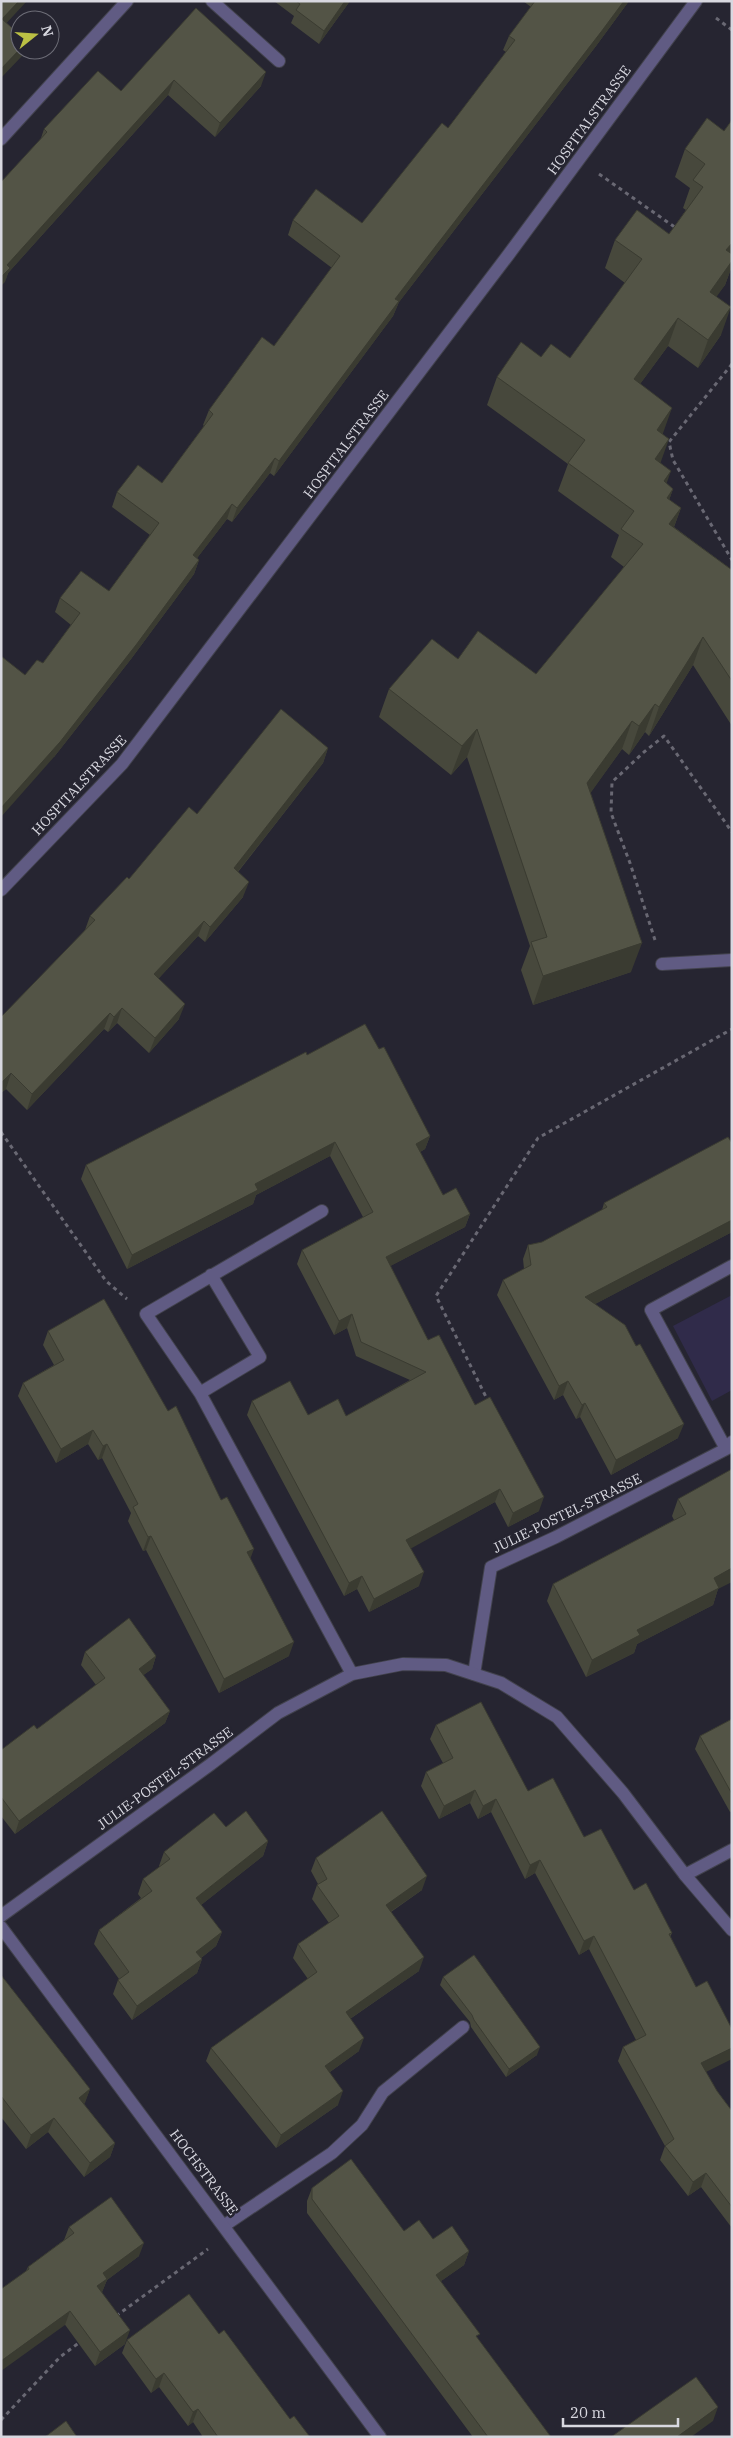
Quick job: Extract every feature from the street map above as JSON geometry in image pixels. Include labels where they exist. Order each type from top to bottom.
[{"type":"street","points":[[1,139],[127,1]]},
{"type":"street","points":[[212,1],[279,60]]},
{"type":"street","name":"HOSPITALSTRASSE","points":[[1,890],[122,764],[503,262],[696,1]]},
{"type":"street","points":[[662,964],[732,960]]},
{"type":"street","points":[[322,1210],[146,1314],[200,1393],[352,1674]]},
{"type":"street","name":"JULIE-POSTEL-STRASSE","points":[[474,1674],[491,1567],[556,1538],[729,1446],[650,1310],[732,1266]]},
{"type":"street","points":[[200,1393],[260,1357],[211,1275]]},
{"type":"street","name":"JULIE-POSTEL-STRASSE","points":[[1,1916],[211,1764],[278,1712],[352,1674],[403,1664],[446,1665],[501,1683],[557,1717],[623,1793],[685,1875],[732,1930]]},
{"type":"street","points":[[685,1875],[732,1850]]},
{"type":"street","name":"HOCHSTRASSE","points":[[1,1926],[228,2229],[380,2437]]},
{"type":"street","points":[[228,2229],[332,2153],[362,2125],[383,2092],[463,2027]]},
{"type":"path","points":[[578,160],[684,233]]},
{"type":"path","points":[[732,364],[669,442],[673,460],[732,560]]},
{"type":"path","points":[[662,964],[630,863],[611,813],[612,782],[664,736],[732,832]]},
{"type":"path","points":[[489,1404],[436,1296],[538,1138],[732,1029]]},
{"type":"path","points":[[1,1132],[106,1281],[146,1314]]},
{"type":"path","points":[[114,2317],[228,2229]]},
{"type":"path","points":[[1,2420],[60,2357],[83,2340]]},
{"type":"shaded area","points":[[732,1295],[732,1390],[712,1401],[673,1326]]},
{"type":"building","points":[[1,1],[19,1],[2,19],[10,26],[10,60],[1,69]]},
{"type":"building","points":[[296,1],[345,1],[324,31],[296,10],[300,4]]},
{"type":"building","points":[[535,1],[624,1],[395,299],[399,301],[279,461],[275,458],[237,508],[232,504],[193,555],[199,560],[136,645],[60,742],[1,808],[1,656],[25,675],[37,660],[43,663],[80,613],[60,598],[81,571],[109,591],[159,523],[117,492],[138,465],[162,483],[213,414],[209,410],[262,337],[274,346],[340,256],[293,220],[316,189],[362,223],[442,123],[448,128],[515,40],[509,36]]},
{"type":"building","points":[[196,8],[266,72],[220,123],[174,80],[7,265],[10,268],[1,277],[1,182],[47,132],[44,129],[98,71],[121,91]]},
{"type":"building","points":[[707,118],[724,131],[732,120],[732,243],[726,250],[732,254],[732,261],[710,292],[731,307],[708,340],[678,318],[634,379],[672,408],[657,430],[669,439],[655,459],[671,471],[664,481],[673,489],[667,498],[681,508],[669,524],[732,570],[732,681],[703,637],[659,707],[655,704],[639,726],[632,721],[587,783],[642,943],[543,976],[531,942],[547,937],[477,729],[462,746],[389,689],[432,639],[458,659],[478,631],[536,674],[643,544],[621,529],[634,511],[568,463],[585,440],[497,377],[521,342],[541,357],[551,344],[570,358],[642,259],[615,240],[637,210],[669,234],[703,187],[693,180],[705,164],[685,149]]},
{"type":"building","points":[[281,709],[328,748],[234,868],[249,882],[210,927],[204,921],[154,974],[185,1004],[155,1038],[122,1008],[114,1017],[110,1013],[32,1094],[11,1073],[1,1083],[1,1017],[95,920],[90,916],[127,877],[129,879],[189,807],[197,814]]},
{"type":"building","points":[[365,1024],[379,1049],[384,1047],[430,1136],[416,1144],[443,1195],[456,1188],[470,1214],[386,1257],[428,1340],[439,1335],[475,1405],[490,1397],[544,1497],[513,1513],[500,1489],[406,1540],[424,1572],[374,1599],[362,1576],[349,1583],[252,1401],[290,1381],[308,1415],[338,1399],[346,1416],[426,1372],[361,1342],[352,1314],[339,1321],[302,1250],[373,1212],[335,1142],[255,1184],[258,1190],[132,1255],[86,1165],[306,1052],[307,1055]]},
{"type":"building","points":[[728,1137],[732,1143],[732,1220],[585,1297],[625,1325],[636,1346],[640,1344],[684,1424],[616,1460],[585,1403],[582,1405],[568,1381],[559,1386],[503,1280],[531,1265],[528,1245],[542,1242],[607,1207],[604,1203]]},
{"type":"building","points":[[104,1299],[168,1411],[176,1406],[221,1500],[227,1497],[254,1549],[247,1552],[294,1642],[224,1679],[151,1536],[148,1537],[133,1507],[138,1504],[107,1444],[103,1446],[93,1430],[61,1449],[23,1383],[64,1360],[48,1331]]},
{"type":"building","points":[[732,1469],[732,1568],[714,1578],[719,1588],[637,1630],[640,1635],[592,1660],[553,1584],[686,1514],[678,1499]]},
{"type":"building","points":[[129,1618],[156,1656],[139,1669],[170,1711],[19,1821],[1,1797],[1,1750],[34,1725],[37,1729],[105,1678],[85,1652]]},
{"type":"building","points":[[481,1702],[528,1791],[553,1778],[584,1837],[601,1829],[634,1890],[646,1883],[672,1933],[669,1934],[696,1987],[707,1981],[732,2029],[732,2048],[701,2063],[717,2091],[732,2111],[732,2207],[706,2173],[693,2182],[665,2146],[674,2139],[623,2047],[646,2035],[594,1936],[584,1941],[540,1860],[530,1865],[496,1799],[483,1806],[475,1790],[444,1806],[426,1772],[453,1758],[436,1725]]},
{"type":"building","points":[[732,1719],[732,1794],[700,1736]]},
{"type":"building","points":[[246,1811],[268,1841],[196,1898],[222,1932],[196,1952],[202,1959],[137,2006],[118,1980],[129,1972],[99,1930],[152,1891],[143,1879],[170,1859],[164,1852],[214,1813],[226,1827]]},
{"type":"building","points":[[382,1811],[427,1876],[386,1905],[424,1957],[346,2012],[364,2038],[325,2066],[343,2091],[281,2135],[211,2048],[317,1972],[298,1944],[339,1916],[317,1885],[327,1879],[316,1858]]},
{"type":"building","points":[[474,1955],[540,2047],[509,2069],[443,1977]]},
{"type":"building","points":[[1,1975],[90,2089],[79,2098],[115,2143],[90,2163],[54,2118],[31,2135],[1,2096]]},
{"type":"building","points":[[351,2159],[404,2231],[419,2220],[433,2239],[452,2226],[469,2251],[436,2275],[480,2334],[476,2336],[551,2437],[488,2437],[312,2199],[312,2188]]},
{"type":"building","points":[[111,2197],[144,2243],[103,2273],[107,2279],[97,2286],[130,2330],[100,2352],[70,2311],[1,2361],[1,2289],[74,2233],[69,2227]]},
{"type":"building","points":[[189,2294],[219,2334],[224,2330],[290,2419],[294,2416],[310,2437],[218,2437],[198,2409],[193,2412],[164,2373],[156,2379],[127,2340]]},
{"type":"building","points":[[696,2377],[718,2407],[677,2437],[611,2437]]},
{"type":"building","points":[[66,2421],[77,2437],[45,2437]]}]
